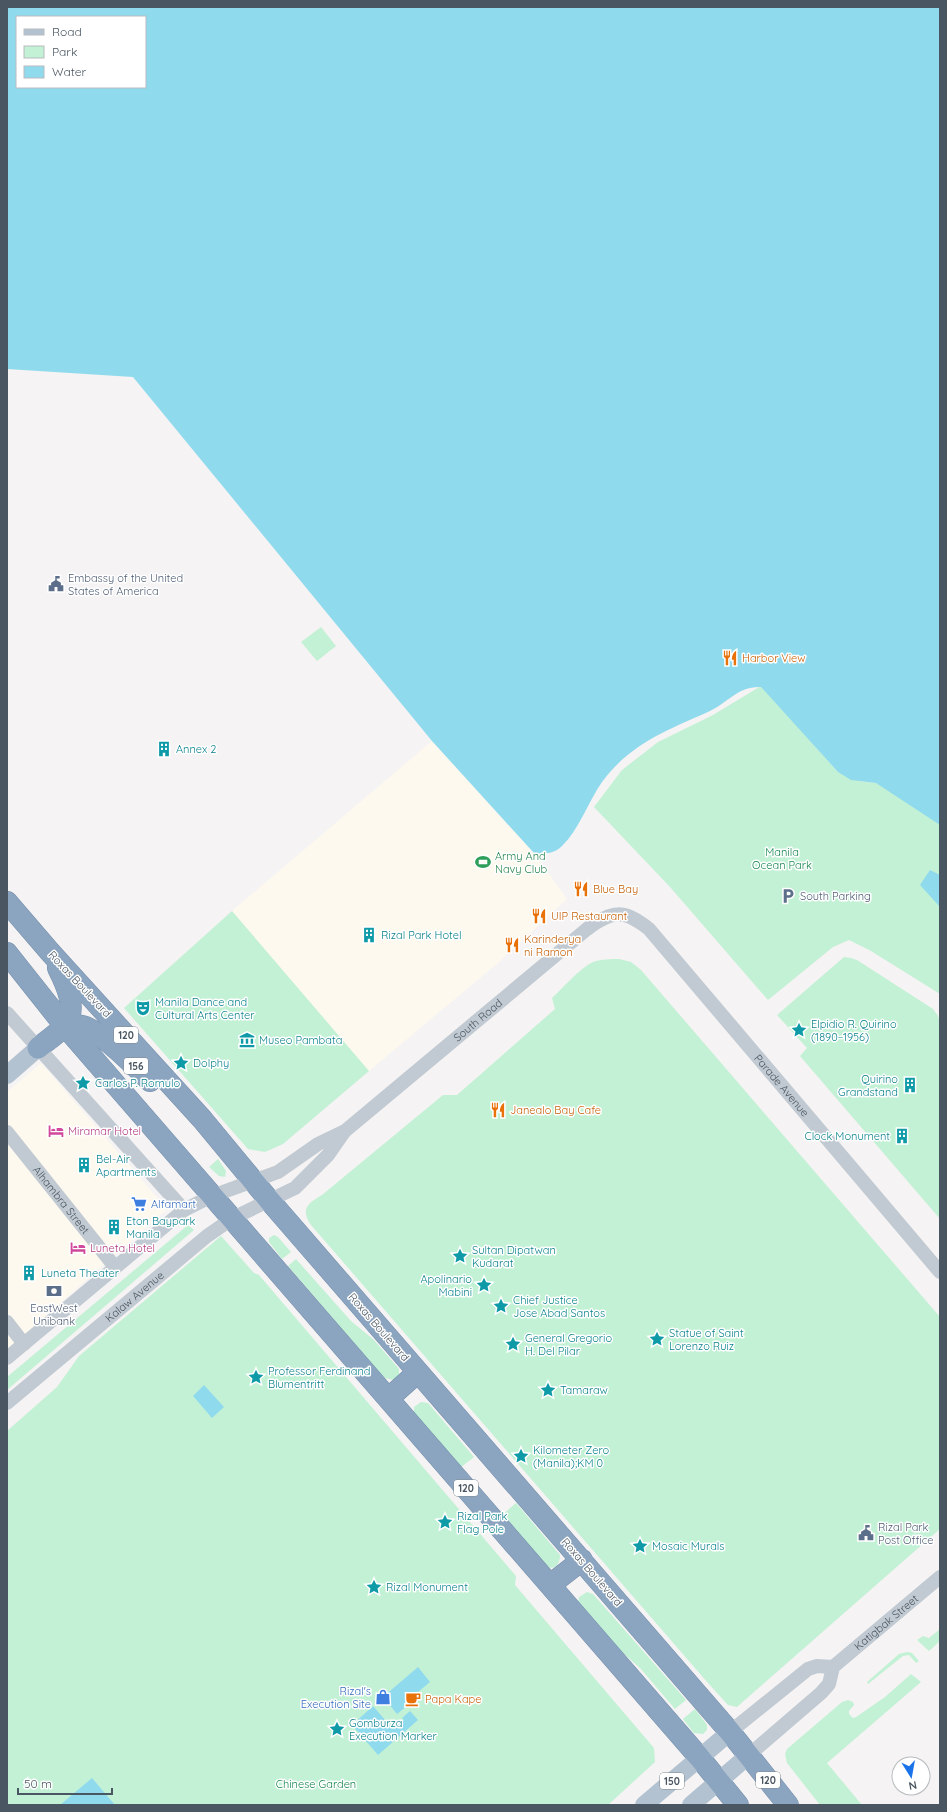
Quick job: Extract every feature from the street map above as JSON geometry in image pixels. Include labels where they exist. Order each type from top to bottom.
[{"type":"highway","name":"Roxas Boulevard","points":[[7,902],[50,952],[202,1119],[269,1200],[582,1560],[749,1755]]},
{"type":"highway","name":"120","points":[[7,952],[64,1026],[389,1398],[699,1757],[738,1805]]},
{"type":"highway","points":[[38,1048],[64,1026],[69,1018],[70,1007],[66,984],[50,952]]},
{"type":"highway","name":"156","points":[[64,1026],[84,1026],[93,1031],[134,1064],[153,1084],[202,1119]]},
{"type":"highway","points":[[389,1398],[418,1372]]},
{"type":"highway","points":[[550,1585],[582,1560]]},
{"type":"highway","name":"120","points":[[749,1755],[788,1805]]},
{"type":"main road","points":[[7,1075],[38,1048]]},
{"type":"main road","name":"150","points":[[644,1805],[730,1732]]},
{"type":"main road","points":[[691,1805],[749,1755]]},
{"type":"street","name":"South Road","points":[[253,1181],[278,1172],[318,1144],[344,1131],[587,929],[602,918],[613,914]]},
{"type":"street","name":"Parade Avenue","points":[[613,914],[624,915],[637,920],[649,929],[940,1272]]},
{"type":"street","points":[[7,1013],[184,1210]]},
{"type":"street","name":"South Road","points":[[269,1200],[294,1188],[328,1155],[344,1131]]},
{"type":"street","name":"Alhambra Street","points":[[7,1132],[115,1267]]},
{"type":"street","points":[[7,1358],[184,1210],[212,1196],[253,1181]]},
{"type":"street","name":"Kalaw Avenue","points":[[7,1403],[207,1236],[233,1218],[269,1200]]},
{"type":"street","points":[[7,1322],[24,1344]]},
{"type":"street","name":"Katigbak Street","points":[[833,1667],[940,1577]]},
{"type":"street","points":[[730,1732],[808,1669],[817,1666],[833,1667],[829,1684],[749,1755]]},
{"type":"shaded area","points":[[432,741],[534,853],[567,899],[498,963],[369,1071],[232,911]]},
{"type":"shaded area","points":[[41,1063],[167,1209],[7,1350],[7,1092]]},
{"type":"green space","points":[[321,627],[336,646],[317,661],[301,642]]},
{"type":"green space","name":"Manila Ocean Park","points":[[761,686],[838,772],[859,781],[876,783],[889,790],[940,811],[940,994],[871,951],[849,940],[833,947],[768,1000],[670,887],[594,807],[622,770],[658,742],[713,715]]},
{"type":"green space","name":"Museo Pambata","points":[[232,911],[369,1071],[283,1144],[265,1152],[248,1149],[124,1008]]},
{"type":"green space","points":[[844,957],[857,960],[933,1009],[938,1016],[940,1023],[940,1219],[800,1056],[807,1048],[777,1015]]},
{"type":"green space","points":[[619,959],[631,962],[641,970],[940,1317],[940,1529],[737,1707],[728,1705],[708,1683],[311,1225],[306,1215],[309,1204],[322,1195],[443,1095],[457,1095],[555,1009],[552,998],[582,969],[596,961]]},
{"type":"green space","points":[[218,1159],[226,1171],[225,1177],[219,1176],[209,1167]]},
{"type":"green space","points":[[188,1225],[194,1230],[7,1390],[7,1377]]},
{"type":"green space","points":[[274,1235],[278,1237],[291,1252],[282,1259],[269,1242],[269,1238]]},
{"type":"green space","name":"Chinese Garden","points":[[221,1236],[254,1273],[259,1275],[516,1576],[515,1585],[654,1748],[655,1762],[608,1805],[7,1805],[7,1431],[57,1387],[79,1356]]},
{"type":"green space","points":[[296,1259],[351,1321],[374,1340],[399,1369],[399,1375],[394,1380],[384,1378],[288,1266]]},
{"type":"green space","points":[[421,1402],[428,1403],[474,1457],[460,1468],[414,1413],[414,1407]]},
{"type":"green space","points":[[516,1503],[560,1555],[559,1561],[555,1567],[547,1567],[502,1515]]},
{"type":"green space","points":[[587,1592],[593,1594],[686,1700],[675,1709],[640,1668],[614,1645],[578,1603],[579,1597]]},
{"type":"green space","points":[[940,1629],[940,1641],[929,1651],[917,1640],[923,1636],[929,1638]]},
{"type":"green space","points":[[907,1652],[912,1653],[919,1661],[916,1663],[909,1655],[903,1656],[868,1684],[867,1682],[899,1654]]},
{"type":"green space","points":[[911,1674],[921,1682],[827,1763],[862,1805],[820,1805],[787,1763],[785,1754],[787,1749],[842,1702],[848,1700],[853,1702],[854,1705],[849,1711],[849,1714],[853,1718],[856,1717],[885,1697]]},
{"type":"green space","points":[[695,1709],[707,1725],[707,1730],[703,1734],[694,1733],[683,1719]]},
{"type":"water","points":[[7,7],[940,7],[940,825],[876,783],[851,780],[838,772],[761,687],[753,687],[734,695],[710,711],[651,739],[638,747],[625,757],[602,782],[574,831],[562,846],[556,851],[549,853],[534,853],[432,741],[133,377],[7,369]]},
{"type":"water","points":[[930,870],[940,875],[940,907],[920,885]]},
{"type":"water","points":[[204,1385],[224,1407],[212,1418],[193,1396]]},
{"type":"water","points":[[418,1667],[430,1682],[405,1703],[407,1706],[397,1714],[383,1697]]},
{"type":"water","points":[[373,1706],[393,1729],[404,1720],[402,1718],[410,1711],[418,1720],[378,1755],[352,1725]]},
{"type":"water","points":[[92,1778],[115,1805],[60,1805]]},
{"type":"place","name":"Embassy of the United States of America","points":[[56,584]]},
{"type":"place","name":"Harbor View","points":[[730,658]]},
{"type":"place","name":"Annex 2","points":[[164,749]]},
{"type":"place","name":"Army And Navy Club","points":[[483,862]]},
{"type":"place","name":"Blue Bay","points":[[581,889]]},
{"type":"place","name":"South Parking","points":[[788,896]]},
{"type":"place","name":"UIP Restaurant","points":[[539,916]]},
{"type":"place","name":"Rizal Park Hotel","points":[[369,935]]},
{"type":"place","name":"Karinderya ni Ramon","points":[[512,945]]},
{"type":"place","name":"Manila Dance and Cultural Arts Center","points":[[143,1008]]},
{"type":"place","name":"Elpidio R. Quirino (1890–1956)","points":[[799,1030]]},
{"type":"place","name":"Museo Pambata","points":[[247,1040]]},
{"type":"place","name":"Dolphy","points":[[181,1063]]},
{"type":"place","name":"Carlos P. Romulo","points":[[83,1083]]},
{"type":"place","name":"Quirino Grandstand","points":[[910,1085]]},
{"type":"place","name":"Janealo Bay Cafe","points":[[498,1110]]},
{"type":"place","name":"Miramar Hotel","points":[[56,1131]]},
{"type":"place","name":"Clock Monument","points":[[902,1136]]},
{"type":"place","name":"Bel-Air Apartments","points":[[84,1165]]},
{"type":"place","name":"Alfamart","points":[[139,1204]]},
{"type":"place","name":"Eton Baypark Manila","points":[[114,1227]]},
{"type":"place","name":"Luneta Hotel","points":[[78,1248]]},
{"type":"place","name":"Sultan Dipatwan Kudarat","points":[[460,1256]]},
{"type":"place","name":"Luneta Theater","points":[[29,1273]]},
{"type":"place","name":"Apolinario Mabini","points":[[484,1285]]},
{"type":"place","name":"EastWest Unibank","points":[[54,1291]]},
{"type":"place","name":"Chief Justice Jose Abad Santos","points":[[501,1306]]},
{"type":"place","name":"Statue of Saint Lorenzo Ruiz","points":[[657,1339]]},
{"type":"place","name":"General Gregorio H. Del Pilar","points":[[513,1344]]},
{"type":"place","name":"Professor Ferdinand Blumentritt","points":[[256,1377]]},
{"type":"place","name":"Tamaraw","points":[[548,1390]]},
{"type":"place","name":"Kilometer Zero (Manila);KM 0","points":[[521,1456]]},
{"type":"place","name":"Rizal Park Flag Pole","points":[[445,1522]]},
{"type":"place","name":"Rizal Park Post Office","points":[[866,1533]]},
{"type":"place","name":"Mosaic Murals","points":[[640,1546]]},
{"type":"place","name":"Rizal Monument","points":[[374,1587]]},
{"type":"place","name":"Rizal's Execution Site","points":[[383,1697]]},
{"type":"place","name":"Papa Kape","points":[[413,1699]]},
{"type":"place","name":"Gomburza Execution Marker","points":[[337,1729]]}]
